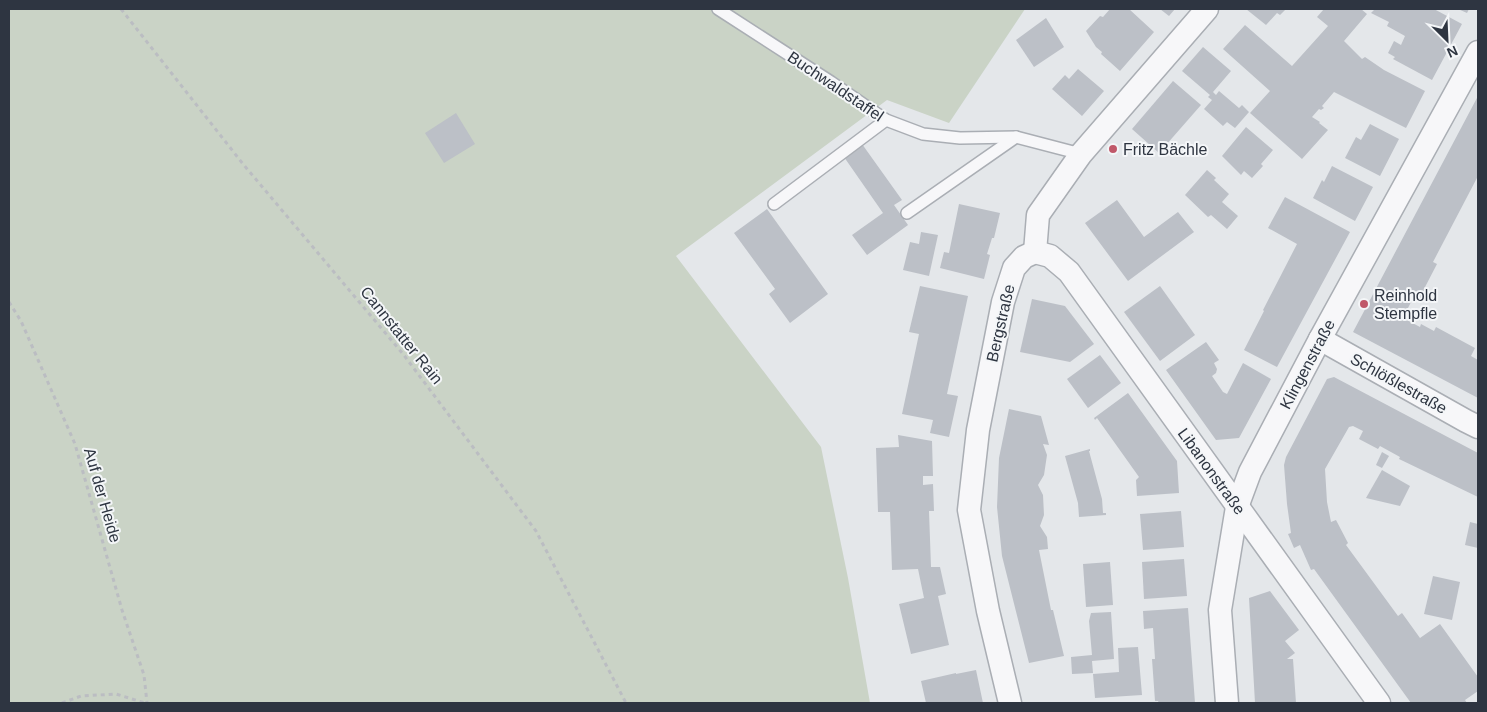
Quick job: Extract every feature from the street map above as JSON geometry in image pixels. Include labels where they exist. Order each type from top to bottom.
[{"type":"street","points":[[1035,252],[1038,215],[1081,154],[1207,9]]},
{"type":"street","name":"Klingenstraße","points":[[1227,703],[1220,610],[1237,507],[1250,472],[1320,339],[1478,52]]},
{"type":"street","name":"Libanonstraße","points":[[1035,252],[1050,256],[1069,272],[1379,703]]},
{"type":"street","name":"Bergstraße","points":[[1010,703],[988,611],[969,510],[978,430],[1003,302],[1014,268],[1024,257],[1035,252]]},
{"type":"street","name":"Schlößlestraße","points":[[1320,339],[1478,427]]},
{"type":"lane","name":"Buchwaldstaffel","points":[[718,9],[886,120],[923,134],[960,138],[1016,137],[1081,154]]},
{"type":"lane","points":[[774,204],[886,120]]},
{"type":"lane","points":[[907,213],[1016,137]]},
{"type":"path","name":"Cannstatter Rain","points":[[121,9],[243,164],[403,354],[536,531],[626,703]]},
{"type":"path","name":"Auf der Heide","points":[[9,302],[21,321],[75,444],[122,610],[144,675],[146,703]]},
{"type":"path","points":[[62,703],[80,696],[116,694],[146,703]]},
{"type":"shaded area","points":[[9,9],[1025,9],[949,123],[887,100],[676,256],[821,447],[848,578],[870,703],[9,703]]},
{"type":"building","points":[[1110,9],[1129,9],[1154,32],[1120,71],[1101,54],[1102,52],[1096,47],[1086,31],[1100,16],[1103,17]]},
{"type":"building","points":[[1160,9],[1175,9],[1169,16]]},
{"type":"building","points":[[1246,9],[1286,9],[1280,15],[1277,13],[1266,25]]},
{"type":"building","points":[[1324,9],[1361,9],[1367,14],[1344,41],[1362,59],[1365,57],[1384,70],[1425,91],[1406,128],[1334,92],[1322,106],[1324,108],[1319,109],[1312,117],[1328,130],[1302,159],[1250,113],[1270,91],[1223,49],[1245,25],[1292,66],[1328,26],[1317,17]]},
{"type":"building","points":[[1375,9],[1434,9],[1462,24],[1432,80],[1393,59],[1395,57],[1388,53],[1394,41],[1401,45],[1405,36],[1387,26],[1389,22],[1371,13]]},
{"type":"building","points":[[1458,9],[1469,9],[1467,13]]},
{"type":"building","points":[[1046,18],[1064,47],[1034,67],[1016,40]]},
{"type":"building","points":[[1203,47],[1231,71],[1213,92],[1216,95],[1219,91],[1239,108],[1242,105],[1249,112],[1235,128],[1227,122],[1223,126],[1204,109],[1212,100],[1208,97],[1210,95],[1182,71]]},
{"type":"building","points":[[1078,69],[1104,91],[1082,116],[1052,89],[1065,75],[1069,79]]},
{"type":"building","points":[[1173,81],[1201,105],[1159,153],[1132,129]]},
{"type":"building","points":[[1478,96],[1478,176],[1433,262],[1437,264],[1424,289],[1426,290],[1422,299],[1414,296],[1403,318],[1420,327],[1421,324],[1434,331],[1436,327],[1475,348],[1471,356],[1478,360],[1478,398],[1353,332]]},
{"type":"building","points":[[456,113],[475,144],[444,163],[425,133]]},
{"type":"building","points":[[1370,124],[1399,139],[1380,176],[1345,158],[1356,137],[1361,140]]},
{"type":"building","points":[[1246,127],[1273,150],[1261,164],[1263,166],[1252,178],[1244,171],[1241,175],[1222,156]]},
{"type":"building","points":[[862,144],[902,200],[894,205],[908,225],[867,255],[852,235],[883,213],[844,157]]},
{"type":"building","points":[[1332,166],[1373,187],[1355,221],[1313,198]]},
{"type":"building","points":[[1207,170],[1216,178],[1214,180],[1229,194],[1222,202],[1238,216],[1227,229],[1211,215],[1208,217],[1185,195]]},
{"type":"building","points":[[1285,197],[1350,232],[1277,367],[1244,350],[1297,244],[1268,228]]},
{"type":"building","points":[[1117,200],[1144,237],[1178,212],[1194,232],[1128,281],[1085,223]]},
{"type":"building","points":[[959,204],[1000,213],[994,238],[992,238],[987,254],[990,255],[984,279],[940,268],[944,252],[949,253]]},
{"type":"building","points":[[767,209],[828,294],[790,323],[769,294],[775,289],[734,233]]},
{"type":"building","points":[[921,232],[938,235],[929,276],[903,270],[910,242],[919,244]]},
{"type":"building","points":[[920,286],[968,296],[947,394],[958,396],[949,437],[930,433],[933,420],[902,414],[919,334],[909,332]]},
{"type":"building","points":[[1160,286],[1195,335],[1160,361],[1124,312]]},
{"type":"building","points":[[1032,299],[1065,306],[1094,344],[1070,362],[1020,352]]},
{"type":"building","points":[[1206,342],[1219,360],[1214,363],[1217,369],[1216,373],[1212,376],[1223,392],[1227,394],[1243,363],[1271,379],[1239,438],[1216,440],[1166,370]]},
{"type":"building","points":[[1100,355],[1121,383],[1088,408],[1067,379]]},
{"type":"building","points":[[1334,377],[1478,453],[1478,497],[1399,459],[1400,457],[1380,446],[1378,449],[1359,439],[1363,431],[1353,426],[1349,427],[1325,469],[1327,502],[1331,522],[1336,520],[1348,543],[1346,545],[1398,616],[1402,613],[1420,638],[1440,624],[1478,677],[1478,691],[1465,700],[1467,703],[1411,703],[1314,569],[1311,570],[1300,545],[1294,548],[1288,534],[1291,533],[1284,465],[1286,457],[1327,379]]},
{"type":"building","points":[[1128,393],[1177,461],[1179,493],[1137,496],[1136,480],[1139,477],[1097,418],[1095,420],[1094,418]]},
{"type":"building","points":[[1009,409],[1041,416],[1049,445],[1043,444],[1047,455],[1044,475],[1038,485],[1043,495],[1044,515],[1040,526],[1047,537],[1048,549],[1039,550],[1051,610],[1053,610],[1064,656],[1029,663],[1002,556],[997,507],[999,458]]},
{"type":"building","points":[[898,435],[932,441],[933,476],[923,476],[923,485],[933,484],[934,511],[929,511],[931,567],[940,567],[946,594],[938,596],[949,645],[911,654],[899,604],[924,598],[918,569],[892,570],[890,512],[878,512],[876,448],[899,447]]},
{"type":"building","points":[[1090,449],[1102,499],[1103,513],[1106,513],[1106,515],[1079,517],[1078,503],[1065,456]]},
{"type":"building","points":[[1382,452],[1389,456],[1382,468],[1376,465]]},
{"type":"building","points":[[1382,470],[1410,486],[1400,506],[1366,498]]},
{"type":"building","points":[[1181,511],[1184,547],[1143,550],[1140,514]]},
{"type":"building","points":[[1470,522],[1478,524],[1478,548],[1465,545]]},
{"type":"building","points":[[1184,559],[1187,596],[1144,599],[1142,562]]},
{"type":"building","points":[[1110,562],[1113,605],[1086,607],[1083,564]]},
{"type":"building","points":[[1433,576],[1460,582],[1452,620],[1424,614]]},
{"type":"building","points":[[1270,591],[1299,630],[1285,641],[1295,653],[1287,659],[1293,659],[1296,703],[1255,703],[1249,598]]},
{"type":"building","points":[[1188,608],[1195,703],[1159,703],[1155,701],[1152,659],[1155,659],[1153,628],[1144,629],[1143,611]]},
{"type":"building","points":[[1111,612],[1114,659],[1092,661],[1093,673],[1072,674],[1071,657],[1092,655],[1089,621],[1091,613]]},
{"type":"building","points":[[1138,647],[1142,695],[1095,698],[1093,674],[1119,672],[1118,648]]},
{"type":"building","points":[[976,670],[983,703],[926,703],[921,681]]},
{"type":"place","name":"Fritz Bächle","points":[[1113,149]]},
{"type":"place","name":"Reinhold Stempfle","points":[[1364,304]]}]
